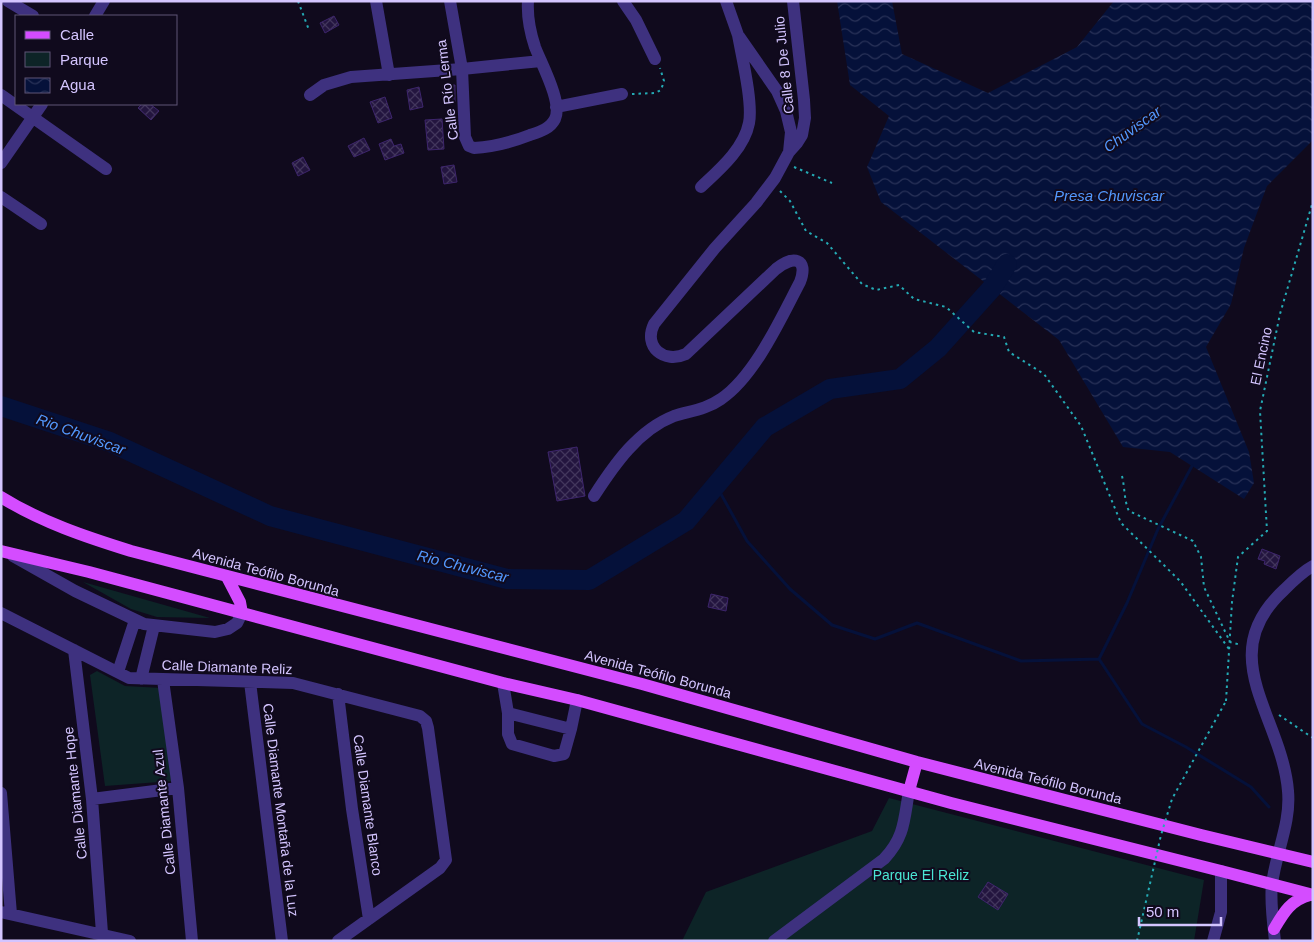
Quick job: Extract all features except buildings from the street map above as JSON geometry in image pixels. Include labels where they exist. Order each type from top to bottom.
[{"type":"main road","name":"Avenida Teófilo Borunda","points":[[1,497],[50,522],[91,539],[227,577],[642,684],[917,762],[1279,855],[1313,862]]},
{"type":"main road","points":[[6,553],[89,572],[242,612],[503,683],[577,700],[951,803],[1221,870],[1312,895]]},
{"type":"main road","points":[[227,577],[240,602],[242,612]]},
{"type":"main road","points":[[909,791],[917,762]]},
{"type":"main road","points":[[1275,935],[1284,911],[1300,898],[1312,895]]},
{"type":"street","points":[[8,1],[31,15]]},
{"type":"street","points":[[96,15],[104,1]]},
{"type":"street","points":[[376,1],[389,75]]},
{"type":"street","name":"Calle Río Lerma","points":[[450,1],[462,69],[464,125],[466,142],[469,146],[481,148],[515,140],[546,129],[555,120],[556,107]]},
{"type":"street","points":[[528,1],[529,26],[556,107],[622,94]]},
{"type":"street","points":[[624,1],[636,20],[655,59]]},
{"type":"street","points":[[701,187],[723,166],[742,140],[749,124],[750,111],[738,35],[726,1]]},
{"type":"street","name":"Calle 8 De Julio","points":[[594,496],[616,463],[639,440],[673,417],[703,408],[721,399],[728,393],[745,374],[770,338],[802,275],[799,263],[795,260],[789,260],[776,269],[686,354],[673,358],[666,356],[650,342],[654,324],[715,248],[756,203],[775,178],[789,152],[802,135],[805,118],[804,100],[793,1]]},
{"type":"street","points":[[738,35],[777,91],[786,111],[790,132],[789,152]]},
{"type":"street","points":[[310,95],[324,85],[351,77],[541,61]]},
{"type":"street","points":[[1,96],[106,169]]},
{"type":"street","points":[[1,164],[41,105]]},
{"type":"street","points":[[1,197],[41,224]]},
{"type":"street","points":[[6,553],[75,591],[144,624],[215,632],[228,629],[237,623],[242,612]]},
{"type":"street","points":[[1275,935],[1272,884],[1287,819],[1288,791],[1283,762],[1256,685],[1250,658],[1253,635],[1261,617],[1275,598],[1305,570],[1313,566]]},
{"type":"street","name":"Calle Diamante Reliz","points":[[1,613],[129,678],[293,683],[420,716],[426,721],[446,860],[440,868],[338,941]]},
{"type":"street","points":[[118,672],[135,620]]},
{"type":"street","points":[[141,679],[154,626]]},
{"type":"street","name":"Calle Diamante Hope","points":[[74,650],[92,799],[102,933]]},
{"type":"street","name":"Calle Diamante Azul","points":[[163,680],[178,788],[192,941]]},
{"type":"street","name":"Calle Diamante Montaña de la Luz","points":[[250,682],[282,941]]},
{"type":"street","points":[[503,683],[508,713],[508,734],[512,744],[554,756],[564,754],[577,700]]},
{"type":"street","name":"Calle Diamante Blanco","points":[[338,694],[352,809],[369,920]]},
{"type":"street","points":[[508,713],[571,730]]},
{"type":"street","points":[[92,799],[178,788]]},
{"type":"street","points":[[774,941],[884,858],[894,848],[903,828],[909,791]]},
{"type":"street","points":[[1,792],[6,913],[102,933],[130,941]]},
{"type":"street","points":[[1213,941],[1221,912],[1221,870]]},
{"type":"path","points":[[298,1],[309,30]]},
{"type":"path","points":[[622,94],[655,93],[661,90],[664,81],[655,59]]},
{"type":"path","points":[[809,172],[832,183]]},
{"type":"path","points":[[790,201],[806,231],[827,243],[862,284],[876,290],[900,285],[914,299],[946,307],[974,332],[1004,337],[1009,352],[1044,374],[1081,426],[1120,523],[1180,581],[1230,649]]},
{"type":"path","name":"El Encino","points":[[1230,642],[1232,602],[1238,557],[1267,531],[1260,412],[1280,314],[1313,201]]},
{"type":"path","points":[[1122,476],[1126,503],[1130,511],[1193,541],[1201,556],[1204,587],[1230,642],[1226,701],[1172,799],[1160,835],[1137,941]]},
{"type":"path","points":[[1263,704],[1313,738]]},
{"type":"green space","points":[[83,582],[210,618],[157,617],[131,609]]},
{"type":"green space","points":[[97,671],[125,686],[162,688],[173,781],[105,786],[90,675]]},
{"type":"green space","name":"Parque El Reliz","points":[[889,798],[1204,880],[1194,941],[682,941],[706,892],[872,831]]},
{"type":"water","name":"Presa Chuviscar","points":[[837,1],[892,1],[902,54],[988,93],[1077,47],[1114,1],[1313,1],[1313,140],[1267,186],[1244,248],[1231,304],[1206,347],[1249,452],[1254,483],[1244,499],[1170,452],[1123,447],[1059,340],[881,202],[867,167],[889,116],[850,85]]},
{"type":"waterway","name":"Rio Chuviscar","points":[[1,406],[110,442],[270,516],[507,579],[589,580],[686,521],[765,427],[830,389],[900,379],[938,348],[992,288],[1007,264]]},
{"type":"waterway","points":[[716,485],[747,541],[790,589],[832,625],[875,639],[917,623],[1021,661],[1099,659],[1127,603],[1158,529],[1192,466]]},
{"type":"waterway","points":[[1099,659],[1142,724],[1186,747],[1251,787],[1269,807]]},
{"type":"water label","name":"Chuviscar","points":[[1132,129]]}]
